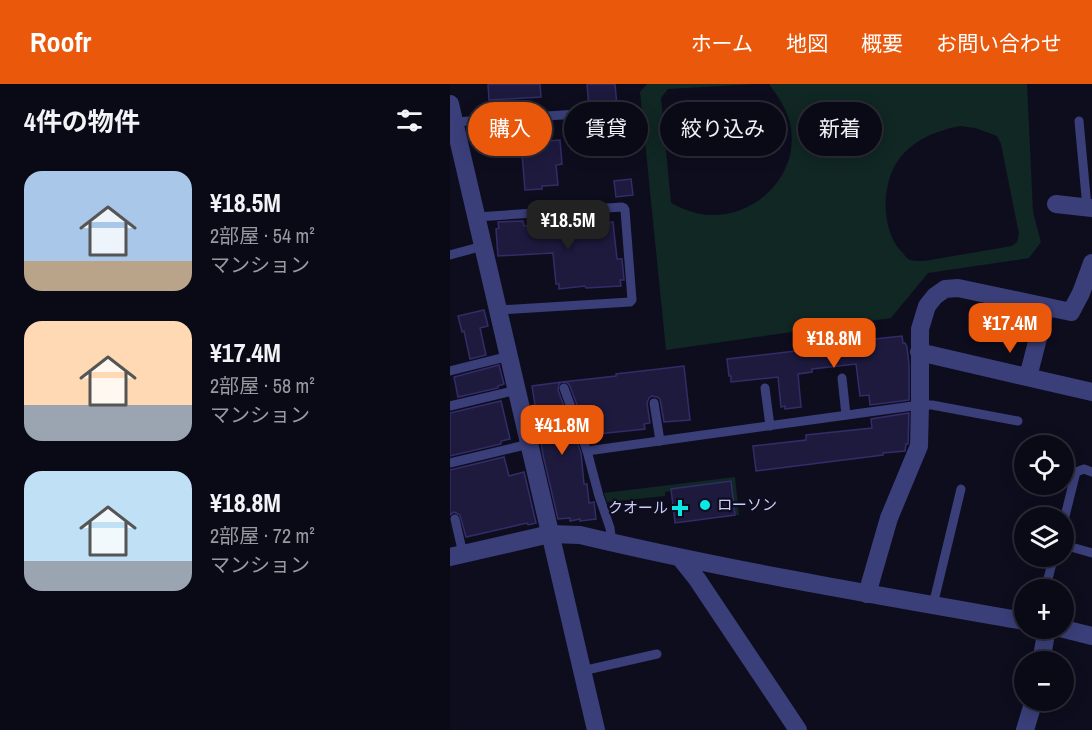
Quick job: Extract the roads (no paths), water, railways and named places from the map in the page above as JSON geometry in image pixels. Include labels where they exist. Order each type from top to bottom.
[{"type":"street","points":[[452,113],[456,157],[477,217],[596,730]]},
{"type":"street","points":[[1056,204],[1089,208]]},
{"type":"street","points":[[867,594],[889,518],[918,446],[920,329],[927,306],[945,289],[958,288],[1071,312],[1092,264]]},
{"type":"street","points":[[1028,377],[1046,307]]},
{"type":"street","points":[[919,352],[1092,392]]},
{"type":"street","points":[[456,555],[550,534],[580,535],[681,559],[701,571],[867,594],[1014,619]]},
{"type":"street","points":[[701,571],[798,730]]},
{"type":"street","points":[[1074,632],[1092,636]]},
{"type":"street","points":[[1025,730],[1031,711]]},
{"type":"lane","points":[[452,113],[564,114]]},
{"type":"lane","points":[[1079,121],[1089,208]]},
{"type":"lane","points":[[477,217],[622,207],[625,210],[632,300],[630,302],[498,310]]},
{"type":"lane","points":[[450,255],[483,246]]},
{"type":"lane","points":[[450,371],[509,356]]},
{"type":"lane","points":[[842,378],[846,415]]},
{"type":"lane","points":[[564,388],[587,451],[610,528],[612,543]]},
{"type":"lane","points":[[765,388],[770,426]]},
{"type":"lane","points":[[450,406],[517,390]]},
{"type":"lane","points":[[654,404],[660,441]]},
{"type":"lane","points":[[587,451],[920,405],[932,405],[1018,421]]},
{"type":"lane","points":[[450,463],[529,444]]},
{"type":"lane","points":[[1067,507],[1076,471],[1092,472]]},
{"type":"lane","points":[[933,605],[961,489]]},
{"type":"lane","points":[[455,519],[456,555]]},
{"type":"lane","points":[[1074,548],[1092,553]]},
{"type":"lane","points":[[582,671],[657,654]]},
{"type":"place","name":"ローソン","points":[[705,505]]},
{"type":"place","name":"クオール","points":[[680,508]]}]
